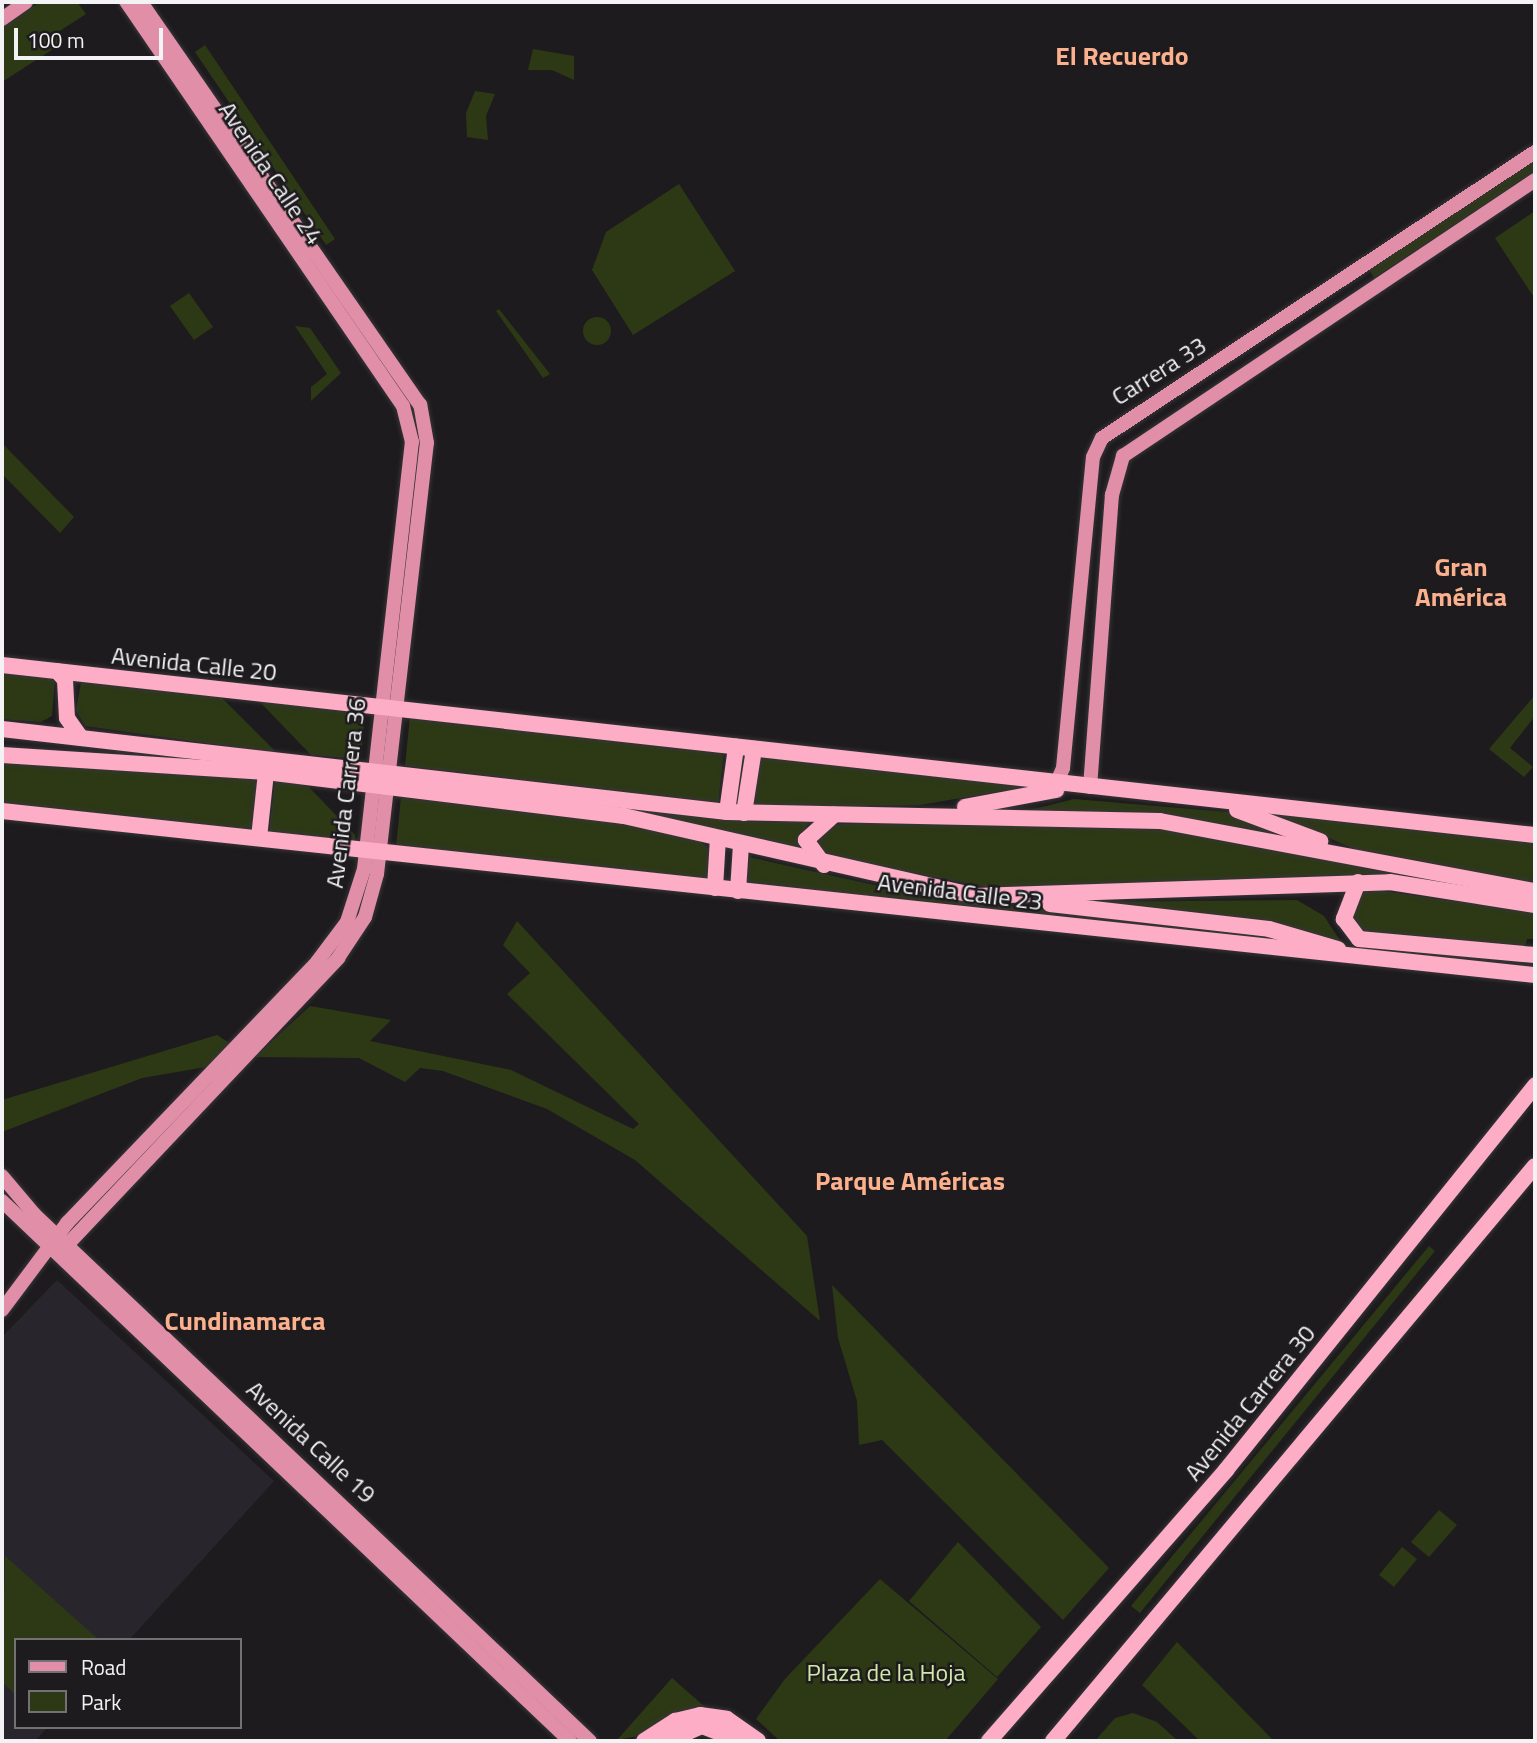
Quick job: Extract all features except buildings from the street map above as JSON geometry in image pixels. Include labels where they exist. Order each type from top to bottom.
[{"type":"highway","name":"Avenida Calle 20","points":[[2,665],[388,709]]},
{"type":"highway","points":[[57,671],[65,680],[66,713],[81,738]]},
{"type":"highway","points":[[388,709],[1535,835]]},
{"type":"highway","points":[[2,729],[381,779]]},
{"type":"highway","points":[[727,812],[736,747]]},
{"type":"highway","points":[[744,813],[754,749]]},
{"type":"highway","points":[[2,755],[381,779],[744,813],[934,813],[1150,820],[1352,854],[1488,888],[1535,905]]},
{"type":"highway","points":[[259,838],[266,772]]},
{"type":"highway","name":"Avenida Calle 23","points":[[381,779],[624,816],[830,868],[1006,899],[1358,882],[1488,888]]},
{"type":"highway","points":[[934,813],[1090,787]]},
{"type":"highway","points":[[1203,800],[1352,854]]},
{"type":"highway","points":[[2,811],[373,850]]},
{"type":"highway","points":[[830,868],[812,857],[806,840],[834,815]]},
{"type":"highway","points":[[715,888],[718,838]]},
{"type":"highway","points":[[738,891],[741,844]]},
{"type":"highway","name":"Avenida Calle 23","points":[[373,850],[1535,975]]},
{"type":"highway","points":[[1358,882],[1344,919],[1359,939],[1535,955]]},
{"type":"highway","points":[[1488,888],[1535,891]]},
{"type":"highway","points":[[1006,899],[1269,929],[1364,957]]},
{"type":"highway","name":"Avenida Carrera 30","points":[[989,1741],[1226,1469],[1535,1085]]},
{"type":"highway","points":[[1053,1741],[1535,1166]]},
{"type":"highway","points":[[644,1741],[675,1721],[708,1715],[727,1719],[758,1741]]},
{"type":"highway","points":[[668,1741],[702,1726],[740,1741]]},
{"type":"main road","points":[[2,19],[26,2]]},
{"type":"main road","name":"Avenida Calle 24","points":[[126,2],[384,367]]},
{"type":"main road","name":"Avenida Calle 24","points":[[141,2],[384,367]]},
{"type":"main road","name":"Carrera 33","points":[[1056,784],[1066,736],[1095,448],[1112,428],[1535,152]]},
{"type":"main road","name":"Carrera 33","points":[[1090,787],[1089,739],[1111,506],[1118,462],[1145,437],[1535,180]]},
{"type":"main road","name":"Avenida Carrera 36","points":[[2,1310],[50,1250],[356,934],[374,889],[373,850],[388,709],[428,430],[424,412],[384,367]]},
{"type":"main road","points":[[1089,505],[1111,506]]},
{"type":"main road","points":[[1066,736],[1089,739]]},
{"type":"main road","name":"Avenida Calle 19","points":[[2,1175],[62,1240],[590,1741]]},
{"type":"main road","name":"Avenida Calle 19","points":[[2,1201],[50,1250],[570,1741]]},
{"type":"shaded area","points":[[57,1280],[274,1481],[131,1638],[14,1638],[14,1729],[46,1729],[35,1741],[2,1741],[2,1337]]},
{"type":"green space","points":[[40,2],[77,2],[86,14],[55,34],[61,44],[2,82],[2,28]]},
{"type":"green space","points":[[205,45],[335,239],[326,245],[195,52]]},
{"type":"green space","points":[[533,49],[574,56],[574,80],[552,70],[528,70]]},
{"type":"green space","points":[[475,91],[495,94],[486,116],[488,140],[467,137],[466,113]]},
{"type":"green space","points":[[1535,158],[1535,171],[1374,278],[1369,269]]},
{"type":"green space","points":[[679,184],[735,271],[633,335],[592,270],[606,232]]},
{"type":"green space","points":[[1535,211],[1535,299],[1495,238]]},
{"type":"green space","points":[[189,293],[213,327],[194,340],[170,306]]},
{"type":"green space","points":[[499,309],[550,374],[543,378],[496,311]]},
{"type":"green space","points":[[597,317],[607,321],[611,331],[607,341],[597,345],[587,341],[583,331],[587,321]]},
{"type":"green space","points":[[295,326],[310,328],[341,373],[311,401],[311,387],[327,374]]},
{"type":"green space","points":[[2,443],[74,517],[60,533],[2,474]]},
{"type":"green space","points":[[2,671],[55,678],[52,716],[41,722],[2,719]]},
{"type":"green space","points":[[81,682],[220,696],[277,753],[85,726],[76,710]]},
{"type":"green space","points":[[1535,695],[1535,716],[1510,748],[1533,767],[1524,777],[1489,749]]},
{"type":"green space","points":[[259,701],[365,714],[361,759],[311,755]]},
{"type":"green space","points":[[410,716],[724,752],[718,803],[405,766]]},
{"type":"green space","points":[[760,755],[1026,787],[920,805],[752,808]]},
{"type":"green space","points":[[2,763],[258,779],[253,831],[2,806]]},
{"type":"green space","points":[[275,781],[307,785],[355,835],[355,842],[269,833]]},
{"type":"green space","points":[[401,797],[644,826],[697,839],[710,849],[711,881],[396,847]]},
{"type":"green space","points":[[1074,799],[1227,812],[1288,836],[1159,814],[1030,810]]},
{"type":"green space","points":[[631,807],[745,821],[808,822],[802,850],[630,812]]},
{"type":"green space","points":[[1269,813],[1535,842],[1535,884],[1362,852]]},
{"type":"green space","points":[[889,821],[1165,827],[1411,877],[1003,890],[823,856],[812,835],[831,825]]},
{"type":"green space","points":[[749,857],[928,897],[1053,911],[1052,919],[746,885]]},
{"type":"green space","points":[[1360,888],[1535,912],[1535,939],[1527,939],[1525,948],[1360,933],[1350,920]]},
{"type":"green space","points":[[1297,900],[1324,916],[1343,945],[1266,922],[1078,902]]},
{"type":"green space","points":[[517,921],[807,1236],[820,1321],[635,1160],[547,1109],[443,1071],[420,1068],[405,1082],[359,1058],[255,1057],[310,1006],[391,1020],[370,1041],[511,1070],[633,1129],[639,1124],[507,994],[530,973],[503,945]]},
{"type":"green space","points":[[217,1035],[231,1044],[212,1066],[142,1078],[2,1132],[2,1100]]},
{"type":"green space","points":[[1429,1246],[1435,1251],[1140,1613],[1131,1606]]},
{"type":"green space","points":[[832,1285],[1109,1568],[1063,1620],[882,1440],[859,1445],[857,1401],[838,1338]]},
{"type":"green space","points":[[1439,1510],[1457,1525],[1429,1557],[1411,1542]]},
{"type":"green space","points":[[958,1542],[1041,1627],[997,1677],[909,1601]]},
{"type":"green space","points":[[1402,1547],[1417,1559],[1394,1587],[1379,1575]]},
{"type":"green space","points":[[5,1556],[97,1638],[14,1638],[14,1693],[2,1682]]},
{"type":"green space","name":"Plaza de la Hoja","points":[[880,1579],[998,1679],[945,1741],[780,1741],[756,1719],[784,1680]]},
{"type":"green space","points":[[1177,1642],[1274,1741],[1200,1741],[1142,1685]]},
{"type":"green space","points":[[672,1678],[705,1707],[679,1711],[638,1736],[617,1740]]},
{"type":"green space","points":[[1133,1713],[1157,1722],[1178,1741],[1095,1741],[1115,1718]]},
{"type":"district","name":"El Recuerdo","points":[[1122,56]]},
{"type":"district","name":"Gran América","points":[[1461,582]]},
{"type":"district","name":"Parque Américas","points":[[910,1181]]},
{"type":"district","name":"Cundinamarca","points":[[245,1321]]}]
